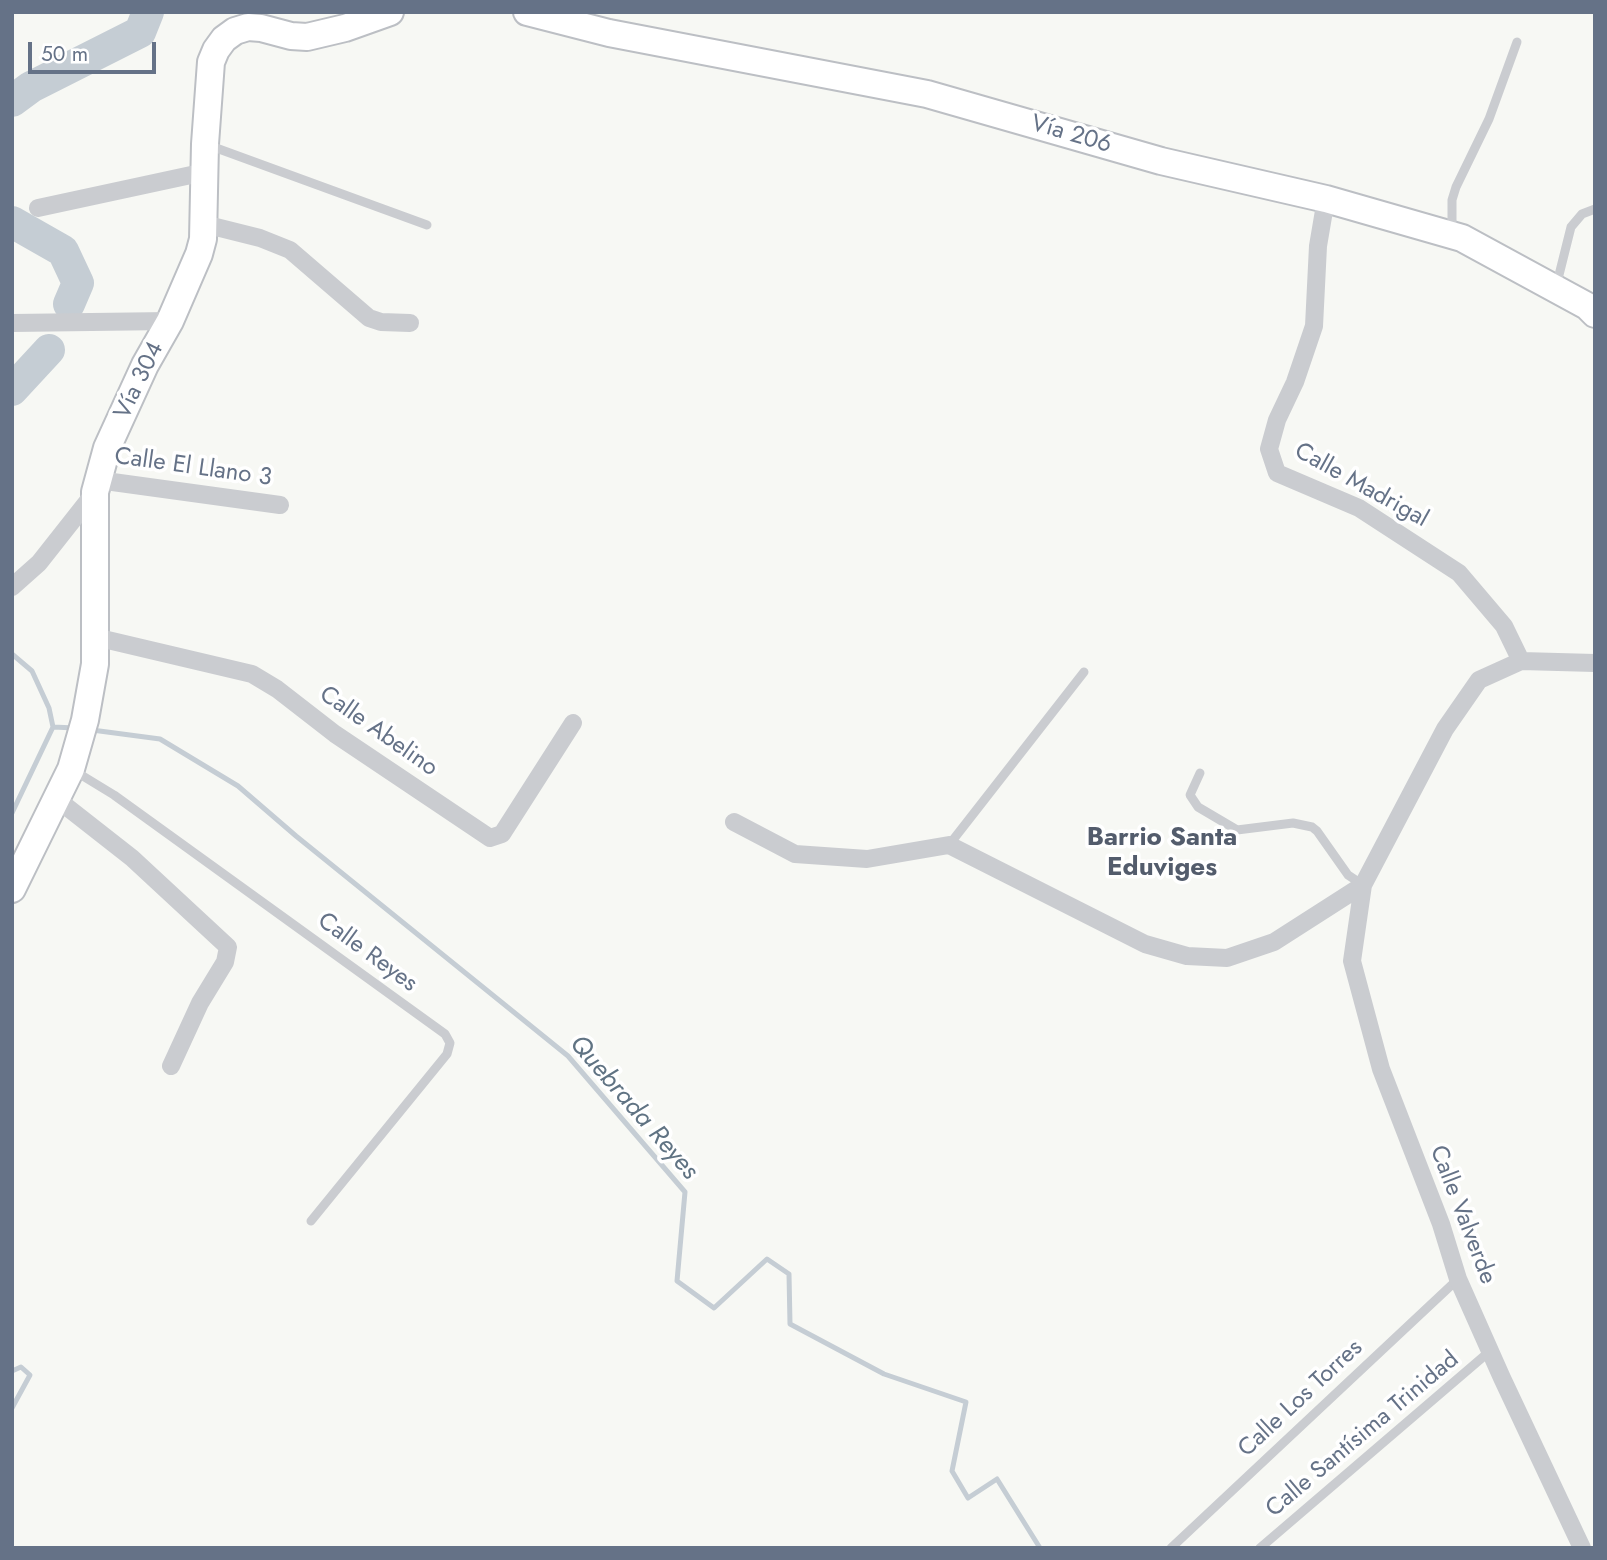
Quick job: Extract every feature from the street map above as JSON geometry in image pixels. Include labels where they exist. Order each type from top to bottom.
[{"type":"main road","name":"Vía 304","points":[[12,888],[58,800],[71,769],[85,720],[95,664],[97,486],[107,448],[145,365],[170,321],[199,254],[204,224],[205,144],[211,62],[216,50],[224,39],[235,31],[248,27],[307,37],[345,28],[390,12]]},
{"type":"main road","name":"Vía 206","points":[[527,12],[609,33],[927,94],[1161,161],[1326,199],[1462,238],[1592,310]]},
{"type":"street","points":[[38,208],[205,172]]},
{"type":"street","name":"Calle Madrigal","points":[[1326,199],[1318,246],[1314,326],[1295,382],[1277,420],[1269,449],[1277,473],[1359,508],[1459,573],[1504,626],[1521,661]]},
{"type":"street","points":[[204,224],[260,238],[290,250],[369,318],[381,322],[410,323]]},
{"type":"street","points":[[12,323],[170,321]]},
{"type":"street","points":[[12,587],[39,563],[97,486]]},
{"type":"street","name":"Calle El Llano 3","points":[[97,486],[280,505]]},
{"type":"street","name":"Calle Abelino","points":[[95,637],[252,674],[335,734],[489,838],[502,834],[573,723]]},
{"type":"street","name":"Calle Valverde","points":[[1582,1548],[1458,1279],[1441,1224],[1381,1069],[1352,961],[1363,886],[1445,729],[1479,680],[1521,661],[1595,663]]},
{"type":"street","points":[[58,800],[132,859],[228,947],[225,962],[200,1003],[171,1066]]},
{"type":"street","points":[[734,822],[794,854],[867,859],[949,845],[1145,944],[1187,956],[1227,958],[1274,942],[1363,886]]},
{"type":"lane","points":[[1452,235],[1452,200],[1455,187],[1489,119],[1517,42]]},
{"type":"lane","points":[[205,144],[427,225]]},
{"type":"lane","points":[[1556,288],[1570,227],[1582,214],[1595,209]]},
{"type":"lane","points":[[949,845],[1084,672]]},
{"type":"lane","name":"Calle Reyes","points":[[71,769],[114,794],[445,1034],[450,1043],[447,1054],[312,1221]]},
{"type":"lane","points":[[1200,773],[1190,795],[1198,807],[1237,830],[1293,824],[1312,827],[1348,876],[1363,886]]},
{"type":"lane","name":"Calle Los Torres","points":[[1171,1548],[1458,1279]]},
{"type":"lane","name":"Calle Santísima Trinidad","points":[[1260,1548],[1490,1351]]},
{"type":"waterway","points":[[12,101],[31,87],[140,32],[148,12]]},
{"type":"waterway","points":[[12,222],[63,251],[78,283],[69,304]]},
{"type":"waterway","points":[[12,390],[49,350]]},
{"type":"waterway","points":[[12,654],[32,671],[49,708],[53,727],[12,813]]},
{"type":"waterway","name":"Quebrada Reyes","points":[[53,727],[75,728]]},
{"type":"waterway","name":"Quebrada Reyes","points":[[92,730],[160,739],[238,786],[568,1056],[685,1192],[677,1281],[714,1308],[767,1259],[789,1274],[790,1324],[884,1374],[966,1402],[952,1471],[968,1498],[997,1479],[1040,1548]]},
{"type":"waterway","points":[[12,1371],[21,1367],[30,1375],[12,1408]]},
{"type":"district","name":"Barrio Santa Eduviges","points":[[1162,854]]}]
